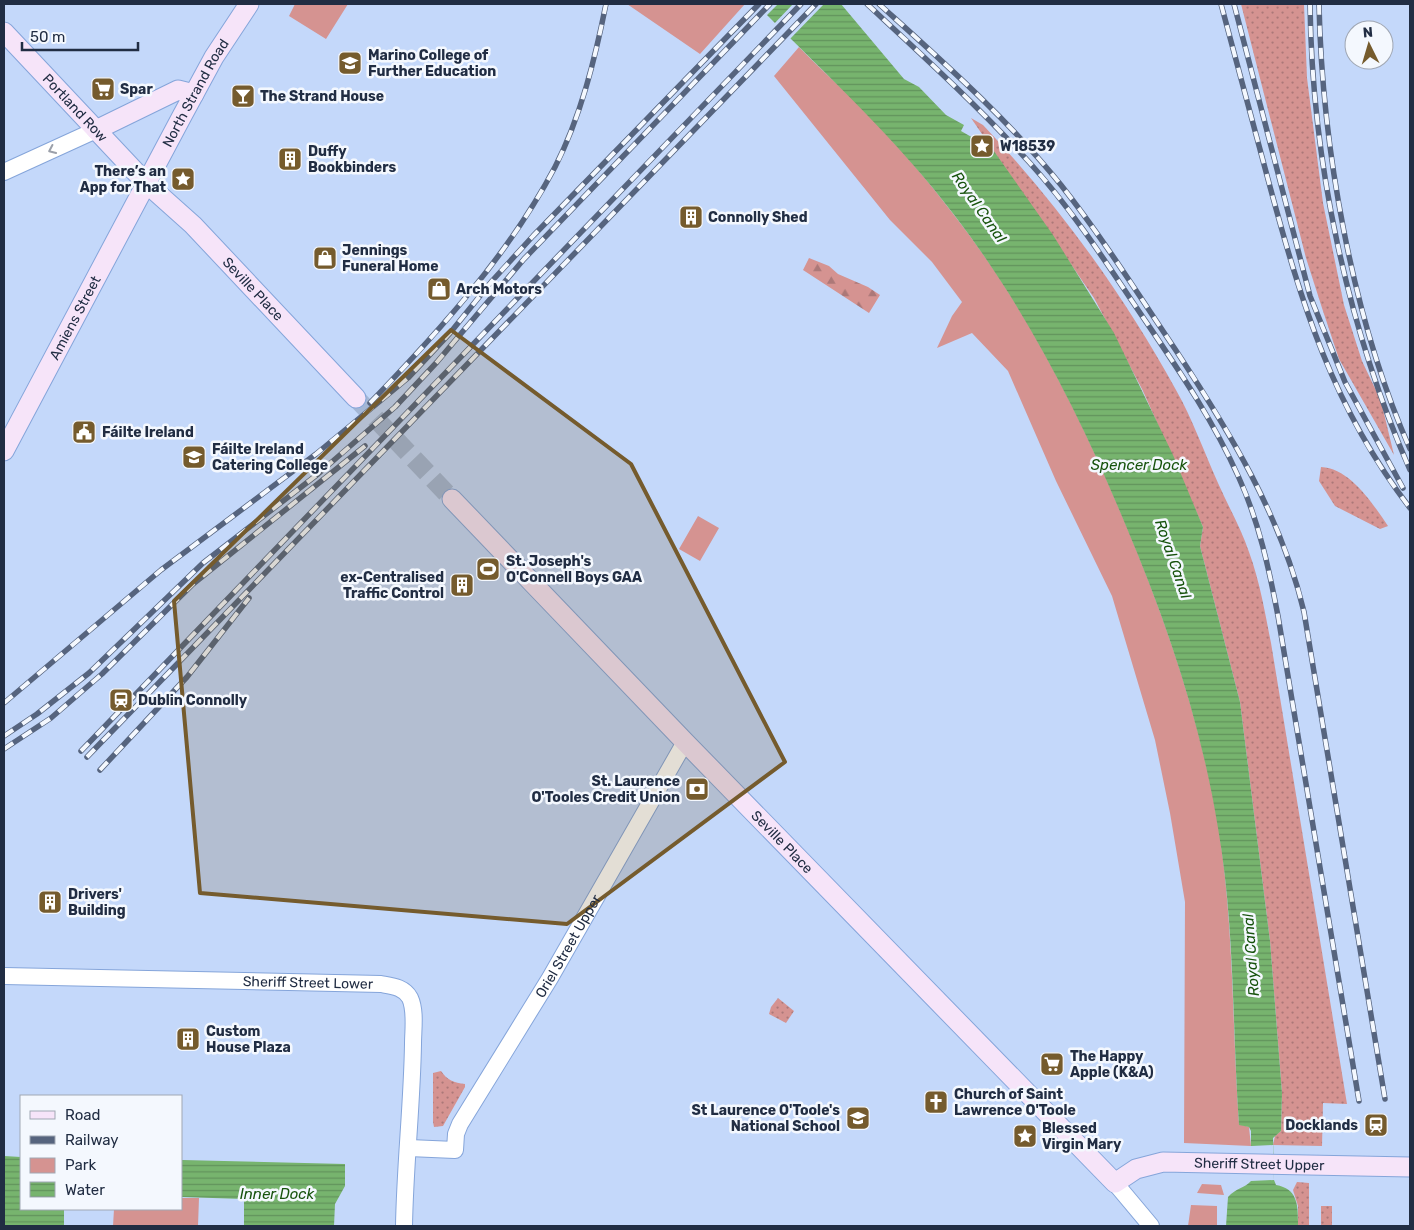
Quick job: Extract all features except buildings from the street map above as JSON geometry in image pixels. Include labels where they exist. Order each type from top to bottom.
[{"type":"main road","name":"North Strand Road","points":[[146,182],[214,58],[249,4]]},
{"type":"main road","name":"Portland Row","points":[[4,32],[146,182]]},
{"type":"main road","points":[[96,130],[178,90],[194,94]]},
{"type":"main road","name":"Seville Place","points":[[146,182],[192,224],[356,398]]},
{"type":"main road","name":"Amiens Street","points":[[4,451],[146,182]]},
{"type":"main road","name":"Seville Place","points":[[452,499],[685,742],[1115,1183]]},
{"type":"main road","name":"Sheriff Street Upper","points":[[1115,1183],[1129,1172],[1153,1164],[1217,1163],[1410,1167]]},
{"type":"street","points":[[4,172],[96,130]]},
{"type":"street","name":"Oriel Street Upper","points":[[408,1148],[456,1150],[456,1134],[460,1124],[550,978],[685,742]]},
{"type":"street","name":"Sheriff Street Lower","points":[[4,976],[381,984],[395,986],[406,991],[411,1000],[413,1010],[411,1118],[405,1170],[404,1226]]},
{"type":"street","points":[[1115,1183],[1152,1226]]},
{"type":"highlighted area","points":[[451,330],[631,464],[785,762],[567,924],[200,893],[174,601]]},
{"type":"green space","points":[[295,4],[348,4],[326,39],[289,16]]},
{"type":"green space","points":[[627,4],[745,4],[700,54]]},
{"type":"green space","points":[[1241,4],[1304,4],[1307,78],[1323,203],[1344,305],[1362,361],[1381,401],[1394,455],[1339,359],[1306,258]]},
{"type":"green space","points":[[799,47],[863,110],[904,154],[925,178],[981,251],[1029,325],[1050,364],[1109,484],[1126,525],[1182,675],[1212,791],[1224,867],[1227,904],[1239,1124],[1249,1127],[1251,1146],[1184,1143],[1185,902],[1155,740],[1112,596],[1056,481],[1008,371],[972,333],[937,348],[952,316],[962,302],[932,262],[890,220],[774,76]]},
{"type":"green space","points":[[971,118],[983,125],[1011,155],[1063,219],[1112,285],[1156,355],[1188,413],[1253,563],[1271,643],[1347,1104],[1323,1103],[1322,1146],[1273,1145],[1275,1136],[1281,1131],[1282,1093],[1270,941],[1240,702],[1200,546],[1203,527],[1143,391],[1094,298]]},
{"type":"green space","points":[[809,258],[829,266],[838,274],[868,287],[880,295],[869,313],[803,270]]},
{"type":"green space","points":[[1321,467],[1332,469],[1351,480],[1368,498],[1388,526],[1380,529],[1335,506],[1319,481]]},
{"type":"green space","points":[[698,516],[719,528],[700,561],[679,549]]},
{"type":"green space","points":[[778,998],[794,1011],[786,1023],[769,1014],[771,1007]]},
{"type":"green space","points":[[441,1071],[451,1080],[465,1084],[465,1087],[443,1126],[434,1127],[433,1073]]},
{"type":"green space","points":[[1297,1182],[1309,1183],[1309,1226],[1298,1226],[1298,1206],[1293,1190]]},
{"type":"green space","points":[[1202,1184],[1221,1185],[1224,1195],[1197,1193]]},
{"type":"green space","points":[[182,1198],[199,1198],[198,1226],[113,1226],[114,1210],[182,1210]]},
{"type":"green space","points":[[1191,1205],[1217,1206],[1217,1226],[1188,1226]]},
{"type":"green space","points":[[1321,1206],[1332,1206],[1332,1226],[1321,1226]]},
{"type":"water","name":"Spencer Dock","points":[[756,4],[841,4],[904,79],[919,87],[946,115],[964,125],[961,131],[975,139],[984,137],[1053,235],[1114,333],[1173,455],[1203,527],[1200,546],[1240,702],[1270,941],[1282,1093],[1281,1131],[1273,1138],[1274,1180],[1276,1185],[1289,1190],[1296,1200],[1298,1226],[1226,1226],[1228,1197],[1251,1181],[1251,1131],[1249,1127],[1239,1125],[1230,939],[1218,828],[1202,750],[1169,636],[1109,485],[1051,365],[1006,289],[955,216],[884,133]]},
{"type":"water","points":[[4,1156],[20,1157],[20,1210],[64,1210],[64,1226],[4,1226]]},
{"type":"water","name":"Inner Dock","points":[[182,1160],[345,1164],[345,1186],[335,1204],[334,1226],[244,1226],[244,1199],[182,1197]]},
{"type":"pier","points":[[753,4],[778,4],[765,17]]},
{"type":"pier","points":[[793,4],[824,4],[789,40],[773,25]]},
{"type":"pier","points":[[1273,1145],[1274,1180],[1251,1181],[1251,1146]]},
{"type":"tunnel","points":[[356,398],[452,499]]},
{"type":"railway","points":[[370,403],[471,291],[494,262],[536,200],[555,167],[580,108],[606,4]]},
{"type":"railway","points":[[4,703],[161,570],[316,454],[408,378],[450,333],[492,281],[533,236],[759,4]]},
{"type":"railway","points":[[4,736],[37,714],[89,673],[203,563],[318,474],[395,407],[437,362],[524,259],[770,4]]},
{"type":"railway","points":[[81,751],[801,4]]},
{"type":"railway","points":[[87,757],[816,4]]},
{"type":"railway","points":[[867,4],[990,121],[1057,195],[1096,247],[1190,388],[1216,432],[1239,478],[1258,529],[1278,616],[1359,1101]]},
{"type":"railway","points":[[879,4],[997,114],[1061,185],[1105,245],[1215,411],[1267,508],[1282,542],[1304,612],[1385,1099]]},
{"type":"railway","points":[[1221,4],[1281,228],[1308,313],[1340,393],[1383,470],[1410,508]]},
{"type":"railway","points":[[1234,4],[1310,296],[1345,382],[1403,488]]},
{"type":"railway","points":[[1310,4],[1312,63],[1318,123],[1326,183],[1337,242],[1351,301],[1368,359],[1410,470]]},
{"type":"railway","points":[[1319,4],[1326,115],[1344,231],[1372,344],[1410,449]]},
{"type":"railway","points":[[4,749],[51,718],[102,674],[193,584],[365,446]]},
{"type":"railway","points":[[100,770],[187,677],[249,598]]},
{"type":"place","name":"Marino College of Further Education","points":[[350,63]]},
{"type":"place","name":"Spar","points":[[103,89]]},
{"type":"place","name":"The Strand House","points":[[243,96]]},
{"type":"place","name":"W18539","points":[[982,146]]},
{"type":"place","name":"Duffy Bookbinders","points":[[290,159]]},
{"type":"place","name":"There’s an App for That","points":[[183,179]]},
{"type":"place","name":"Connolly Shed","points":[[691,217]]},
{"type":"place","name":"Jennings Funeral Home","points":[[325,258]]},
{"type":"place","name":"Arch Motors","points":[[439,289]]},
{"type":"place","name":"Fáilte Ireland","points":[[84,432]]},
{"type":"place","name":"Fáilte Ireland Catering College","points":[[194,457]]},
{"type":"place","name":"St. Joseph's O'Connell Boys GAA","points":[[488,569]]},
{"type":"place","name":"ex-Centralised Traffic Control","points":[[462,585]]},
{"type":"place","name":"Dublin Connolly","points":[[121,700]]},
{"type":"place","name":"St. Laurence O'Tooles Credit Union","points":[[697,789]]},
{"type":"place","name":"Drivers' Building","points":[[50,902]]},
{"type":"place","name":"Custom House Plaza","points":[[188,1039]]},
{"type":"place","name":"The Happy Apple (K&A)","points":[[1052,1064]]},
{"type":"place","name":"Church of Saint Lawrence O'Toole","points":[[936,1102]]},
{"type":"place","name":"St Laurence O'Toole's National School","points":[[858,1118]]},
{"type":"place","name":"Docklands","points":[[1376,1125]]},
{"type":"place","name":"Blessed Virgin Mary","points":[[1025,1136]]},
{"type":"water label","name":"Royal Canal","points":[[979,207]]},
{"type":"water label","name":"Royal Canal","points":[[1173,559]]},
{"type":"water label","name":"Royal Canal","points":[[1251,955]]}]
